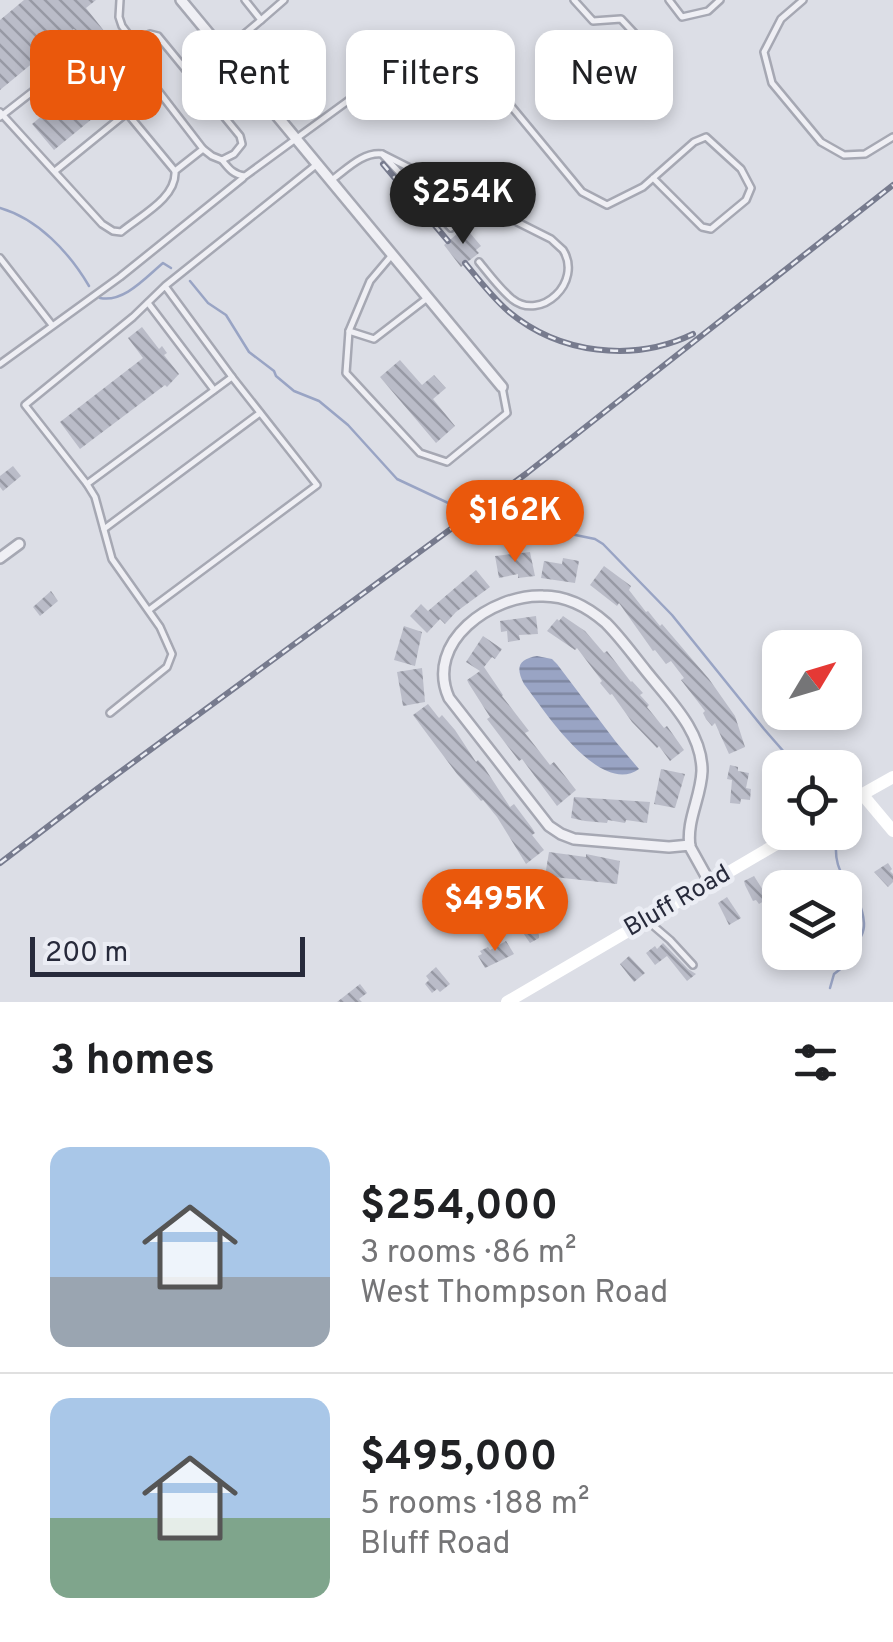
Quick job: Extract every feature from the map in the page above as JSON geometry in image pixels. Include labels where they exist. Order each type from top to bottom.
[{"type":"main road","points":[[893,777],[862,794],[893,832]]},
{"type":"main road","name":"Bluff Road","points":[[506,1002],[766,850]]},
{"type":"street","points":[[180,0],[205,30]]},
{"type":"street","points":[[279,120],[502,387]]},
{"type":"street","points":[[0,558],[19,544]]},
{"type":"street","points":[[690,845],[669,847],[574,839],[555,830],[453,705],[446,691],[443,669],[448,650],[460,632],[490,610],[533,596],[553,596],[572,602],[598,616],[613,630],[683,718],[695,739],[702,774],[689,823],[690,845],[710,883]]},
{"type":"lane","points":[[120,0],[125,30]]},
{"type":"lane","points":[[245,0],[261,20]]},
{"type":"lane","points":[[249,30],[284,0]]},
{"type":"lane","points":[[574,0],[593,22],[621,19],[631,30]]},
{"type":"lane","points":[[668,0],[682,17],[708,10],[720,0]]},
{"type":"lane","points":[[802,0],[781,18],[764,52],[772,83],[821,142],[844,155],[865,154],[893,137]]},
{"type":"lane","points":[[0,364],[120,276],[294,138],[430,41],[444,39],[459,44],[582,192],[607,205],[643,187],[653,178],[694,142],[706,137],[741,168],[751,188],[746,200],[711,229],[702,226],[653,178]]},
{"type":"lane","points":[[162,41],[240,136],[242,144],[222,160]]},
{"type":"lane","points":[[30,93],[1,115],[112,232],[121,232],[171,192],[176,182],[175,171],[133,120]]},
{"type":"lane","points":[[162,97],[203,149],[238,176],[245,176]]},
{"type":"lane","points":[[55,171],[118,120]]},
{"type":"lane","points":[[175,171],[203,149]]},
{"type":"lane","points":[[330,181],[354,162],[372,153],[382,154],[551,239],[563,250],[567,280],[548,302],[536,306],[521,303],[512,300],[479,262]]},
{"type":"lane","points":[[382,154],[451,228]]},
{"type":"lane","points":[[110,712],[167,667],[172,654],[160,626],[112,559],[95,497],[25,404],[316,164]]},
{"type":"lane","points":[[392,255],[370,282],[349,331],[346,373],[420,453],[447,462],[507,413],[502,387]]},
{"type":"lane","points":[[0,258],[52,325]]},
{"type":"lane","points":[[148,610],[317,485],[166,286]]},
{"type":"lane","points":[[349,331],[374,338],[428,298]]},
{"type":"lane","points":[[148,303],[214,390]]},
{"type":"lane","points":[[87,484],[232,377]]},
{"type":"lane","points":[[104,529],[260,413]]},
{"type":"lane","points":[[647,920],[693,965]]},
{"type":"water","points":[[537,656],[557,664],[639,769],[624,774],[607,771],[574,747],[521,678],[520,665]]},
{"type":"building","points":[[24,0],[96,0],[86,8],[103,30],[30,30],[30,65],[0,90],[0,20]]},
{"type":"building","points":[[37,120],[91,120],[54,150],[32,124]]},
{"type":"building","points":[[465,227],[481,246],[476,250],[479,253],[461,267],[444,245]]},
{"type":"building","points":[[142,327],[159,349],[162,346],[179,374],[167,387],[80,449],[60,422],[143,358],[128,338]]},
{"type":"building","points":[[400,360],[422,385],[434,375],[446,388],[433,399],[455,426],[436,443],[380,377]]},
{"type":"building","points":[[13,466],[21,476],[3,491],[0,476]]},
{"type":"building","points":[[530,552],[535,576],[499,578],[495,556]]},
{"type":"building","points":[[563,558],[579,561],[575,583],[541,578],[544,561],[562,564]]},
{"type":"building","points":[[604,566],[631,586],[629,590],[646,612],[662,624],[709,679],[735,716],[745,747],[729,754],[715,723],[712,726],[706,719],[705,711],[671,661],[666,664],[653,651],[619,603],[617,606],[590,585]]},
{"type":"building","points":[[476,570],[490,587],[445,624],[440,619],[427,633],[410,616],[421,604],[428,611]]},
{"type":"building","points":[[51,591],[58,601],[40,616],[33,607]]},
{"type":"building","points":[[536,616],[538,634],[519,635],[520,640],[508,642],[507,631],[501,632],[500,621]]},
{"type":"building","points":[[563,616],[585,631],[604,653],[607,651],[684,750],[670,761],[632,722],[577,648],[547,631]]},
{"type":"building","points":[[404,626],[422,632],[415,666],[394,660]]},
{"type":"building","points":[[483,636],[502,649],[484,667],[529,731],[525,733],[576,790],[557,806],[487,719],[490,717],[467,680],[480,671],[466,662]]},
{"type":"building","points":[[422,668],[425,702],[403,706],[397,672]]},
{"type":"building","points":[[428,704],[455,730],[510,807],[514,804],[532,828],[532,835],[544,850],[526,864],[497,817],[457,774],[413,715]]},
{"type":"building","points":[[730,765],[749,773],[746,788],[751,789],[750,800],[730,803]]},
{"type":"building","points":[[661,769],[685,774],[675,808],[654,804]]},
{"type":"building","points":[[574,797],[650,802],[647,823],[571,818]]},
{"type":"building","points":[[549,852],[620,861],[617,884],[545,876]]},
{"type":"building","points":[[888,863],[893,882],[888,887],[874,872]]},
{"type":"building","points":[[754,876],[762,889],[762,902],[753,901],[744,881]]},
{"type":"building","points":[[727,897],[741,918],[729,925],[718,903]]},
{"type":"building","points":[[529,913],[539,935],[530,943],[515,921]]},
{"type":"building","points":[[506,941],[514,954],[485,968],[478,956],[480,951]]},
{"type":"building","points":[[663,943],[696,974],[687,981],[667,956],[655,965],[646,953]]},
{"type":"building","points":[[629,956],[645,973],[634,982],[620,964]]},
{"type":"building","points":[[436,967],[450,984],[432,993],[425,984],[429,980],[426,976]]},
{"type":"building","points":[[360,984],[367,993],[359,999],[362,1002],[337,1002]]},
{"type":"waterway","points":[[0,208],[27,220],[51,238],[89,286]]},
{"type":"waterway","points":[[100,298],[126,293],[163,263],[171,268]]},
{"type":"waterway","points":[[190,281],[208,303],[226,315],[249,352],[294,391],[319,401],[348,425],[397,479],[463,510]]},
{"type":"waterway","points":[[492,518],[595,539],[603,544],[672,615],[782,750]]},
{"type":"waterway","points":[[830,988],[834,974],[843,967],[864,929],[862,910],[841,872],[836,850]]},
{"type":"railway","points":[[383,164],[448,241]]},
{"type":"railway","points":[[0,863],[527,473],[893,185]]},
{"type":"railway","points":[[465,263],[508,311],[528,326],[573,345],[622,351],[646,349],[693,334]]}]
